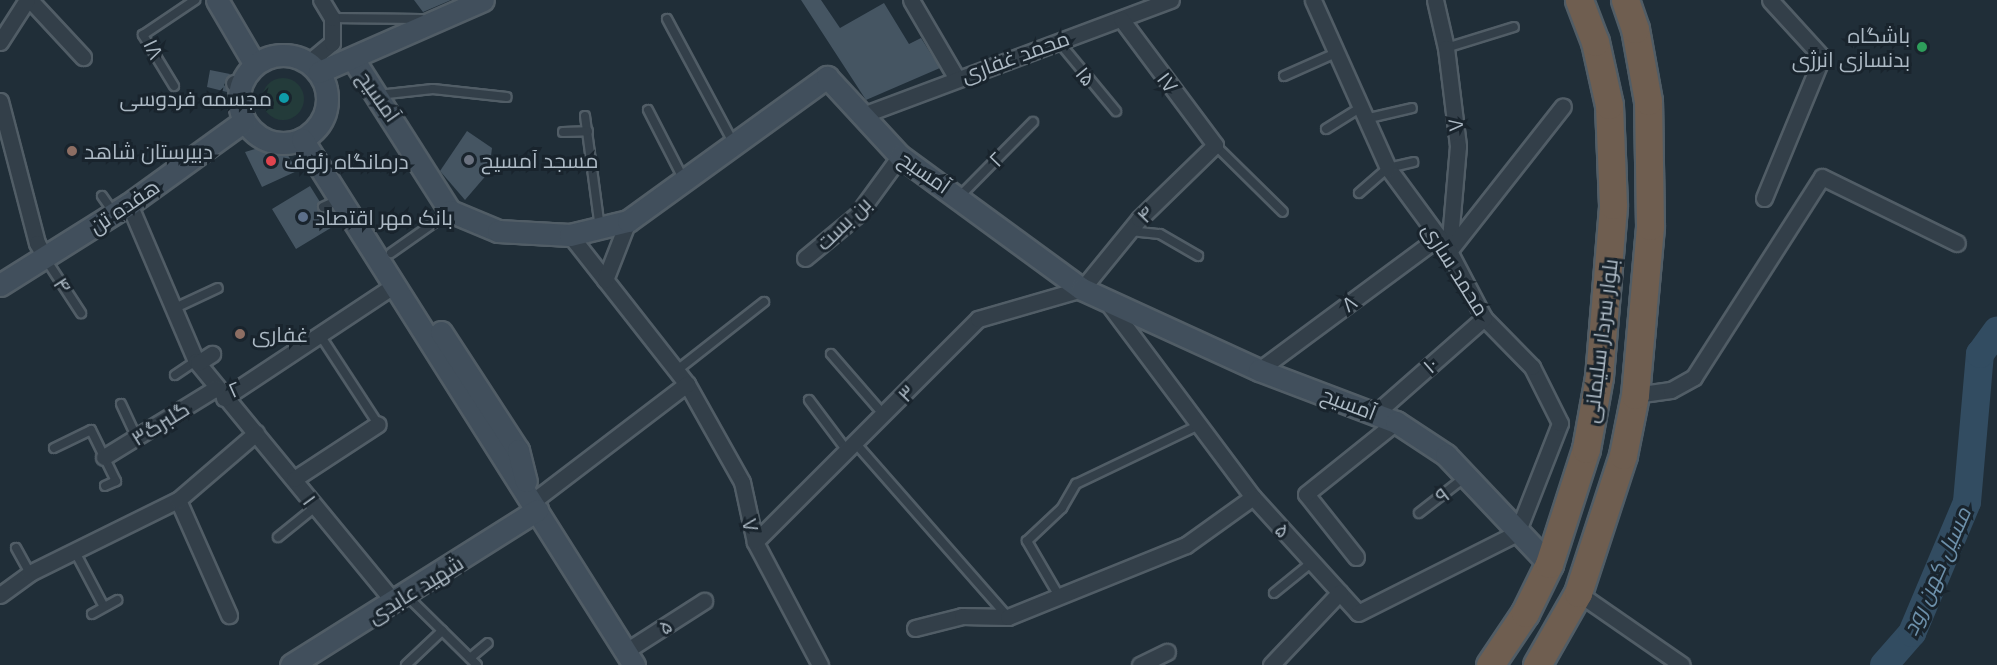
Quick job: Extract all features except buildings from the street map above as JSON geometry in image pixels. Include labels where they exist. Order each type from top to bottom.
[{"type":"highway","name":"بلوار سردار سلیمانی","points":[[1490,665],[1526,613],[1549,564],[1586,449],[1610,280],[1613,205],[1609,105],[1595,42],[1579,0]]},
{"type":"highway","name":"بلوار سردار سلیمانی","points":[[1537,665],[1578,593],[1623,455],[1635,395],[1650,226],[1648,101],[1635,29],[1625,0]]},
{"type":"main road","points":[[216,0],[254,62]]},
{"type":"main road","points":[[314,67],[327,97],[324,117],[307,136],[273,144],[244,121],[238,107],[237,84],[254,62],[281,54],[314,67],[353,59],[483,0]]},
{"type":"main road","name":"آمسیح","points":[[353,59],[450,211],[498,231],[570,235],[601,230],[628,221],[733,142],[827,77],[860,116],[900,156],[960,196],[1082,289],[1259,370],[1376,413],[1396,423],[1446,455],[1517,534],[1549,564]]},
{"type":"main road","name":"هفده تن","points":[[0,285],[45,257],[97,232],[121,209],[244,121]]},
{"type":"main road","points":[[307,136],[332,203],[395,285],[630,658]]},
{"type":"main road","points":[[307,136],[391,253],[518,450],[531,501]]},
{"type":"main road","name":"شهید عابدی","points":[[291,665],[401,599],[531,501]]},
{"type":"street","points":[[0,42],[28,0],[83,57]]},
{"type":"street","points":[[314,67],[332,43],[332,18],[321,0]]},
{"type":"street","points":[[911,0],[956,77]]},
{"type":"street","name":"محمد غفاری","points":[[860,116],[956,77],[1171,0]]},
{"type":"street","name":"محمد ساری","points":[[1313,0],[1388,168],[1449,251],[1484,318],[1532,367],[1560,423],[1517,534]]},
{"type":"street","name":"۷","points":[[1435,0],[1446,48],[1458,146],[1449,251]]},
{"type":"street","points":[[1764,198],[1822,57],[1770,0]]},
{"type":"street","name":"۱۷","points":[[1121,19],[1215,145]]},
{"type":"street","points":[[0,101],[3,127],[45,257]]},
{"type":"street","points":[[1449,251],[1563,106]]},
{"type":"street","name":"۴","points":[[1082,289],[1130,231],[1215,145]]},
{"type":"street","name":"بن بست","points":[[805,258],[857,215],[900,156]]},
{"type":"street","points":[[1635,395],[1671,390],[1694,377],[1822,177],[1958,243]]},
{"type":"street","name":"۲","points":[[121,209],[175,308],[197,362],[220,393],[320,335],[395,285]]},
{"type":"street","points":[[605,280],[628,221]]},
{"type":"street","name":"۷","points":[[570,235],[687,384],[742,483],[755,542],[820,665]]},
{"type":"street","name":"۸","points":[[1259,370],[1439,237]]},
{"type":"street","name":"۳","points":[[755,542],[853,449],[978,320],[1082,289]]},
{"type":"street","name":"۵","points":[[1107,302],[1253,497],[1358,613],[1517,534]]},
{"type":"street","name":"۱۰","points":[[1376,413],[1484,318]]},
{"type":"street","points":[[197,362],[212,354]]},
{"type":"street","points":[[531,501],[687,384]]},
{"type":"street","name":"۱","points":[[220,393],[256,432],[315,507],[401,599]]},
{"type":"street","name":"گلبرگ۳","points":[[104,457],[220,393]]},
{"type":"street","points":[[294,479],[378,423]]},
{"type":"street","points":[[1356,557],[1306,494],[1396,423]]},
{"type":"street","points":[[0,595],[30,573],[178,500],[256,432]]},
{"type":"street","points":[[915,628],[962,616],[1008,617],[1186,544],[1253,497]]},
{"type":"street","points":[[178,500],[229,615]]},
{"type":"street","points":[[1271,665],[1340,592]]},
{"type":"street","points":[[1578,593],[1682,665]]},
{"type":"street","name":"۵","points":[[630,658],[704,601]]},
{"type":"street","points":[[1140,665],[1167,652]]},
{"type":"lane","name":"۱۸","points":[[174,86],[143,35],[195,0]]},
{"type":"lane","points":[[332,18],[441,20]]},
{"type":"lane","points":[[667,19],[733,142]]},
{"type":"lane","points":[[1446,48],[1514,27]]},
{"type":"lane","name":"۱۵","points":[[1057,40],[1116,111]]},
{"type":"lane","points":[[1284,76],[1336,53]]},
{"type":"lane","points":[[378,95],[433,89],[507,97]]},
{"type":"lane","points":[[1326,129],[1363,113],[1412,108]]},
{"type":"lane","points":[[648,110],[684,179]]},
{"type":"lane","points":[[585,116],[601,230]]},
{"type":"lane","name":"۲","points":[[960,196],[1033,122]]},
{"type":"lane","points":[[563,132],[588,131]]},
{"type":"lane","points":[[1215,145],[1283,212]]},
{"type":"lane","points":[[1359,193],[1388,168],[1413,162]]},
{"type":"lane","points":[[102,196],[121,209]]},
{"type":"lane","points":[[391,253],[450,211]]},
{"type":"lane","points":[[1130,231],[1160,234],[1198,256]]},
{"type":"lane","name":"۴","points":[[45,257],[81,313]]},
{"type":"lane","points":[[175,308],[218,288]]},
{"type":"lane","points":[[676,371],[764,302]]},
{"type":"lane","points":[[320,335],[378,423]]},
{"type":"lane","points":[[831,354],[884,416]]},
{"type":"lane","points":[[176,375],[197,362]]},
{"type":"lane","points":[[809,400],[1008,617]]},
{"type":"lane","points":[[121,404],[138,438]]},
{"type":"lane","points":[[1059,596],[1027,541],[1062,508],[1076,484],[1200,424]]},
{"type":"lane","points":[[54,448],[91,430],[116,481],[105,486]]},
{"type":"lane","name":"۹","points":[[1419,513],[1465,477]]},
{"type":"lane","points":[[278,537],[315,507]]},
{"type":"lane","points":[[16,548],[30,573]]},
{"type":"lane","points":[[74,550],[104,607]]},
{"type":"lane","points":[[1274,593],[1312,562]]},
{"type":"lane","points":[[401,599],[442,631],[477,665]]},
{"type":"lane","points":[[92,614],[117,600]]},
{"type":"lane","points":[[406,665],[442,631]]},
{"type":"lane","points":[[470,658],[488,643]]},
{"type":"green space","points":[[283,78],[298,84],[304,99],[298,114],[283,120],[268,114],[262,99],[268,84]]},
{"type":"waterway","name":"مسیل کهن رود","points":[[1884,665],[1912,633],[1967,502],[1980,354],[1997,331]]},
{"type":"place","name":"باشگاه بدنسازی انرژی","points":[[1922,47]]},
{"type":"place","name":"مجسمه فردوسی","points":[[284,98]]},
{"type":"place","name":"دبیرستان شاهد","points":[[72,151]]},
{"type":"place","name":"مسجد آمسیح","points":[[469,160]]},
{"type":"place","name":"درمانگاه رئوف","points":[[271,161]]},
{"type":"place","name":"بانک مهر اقتصاد","points":[[303,217]]},
{"type":"place","name":"غفاری","points":[[240,334]]}]
